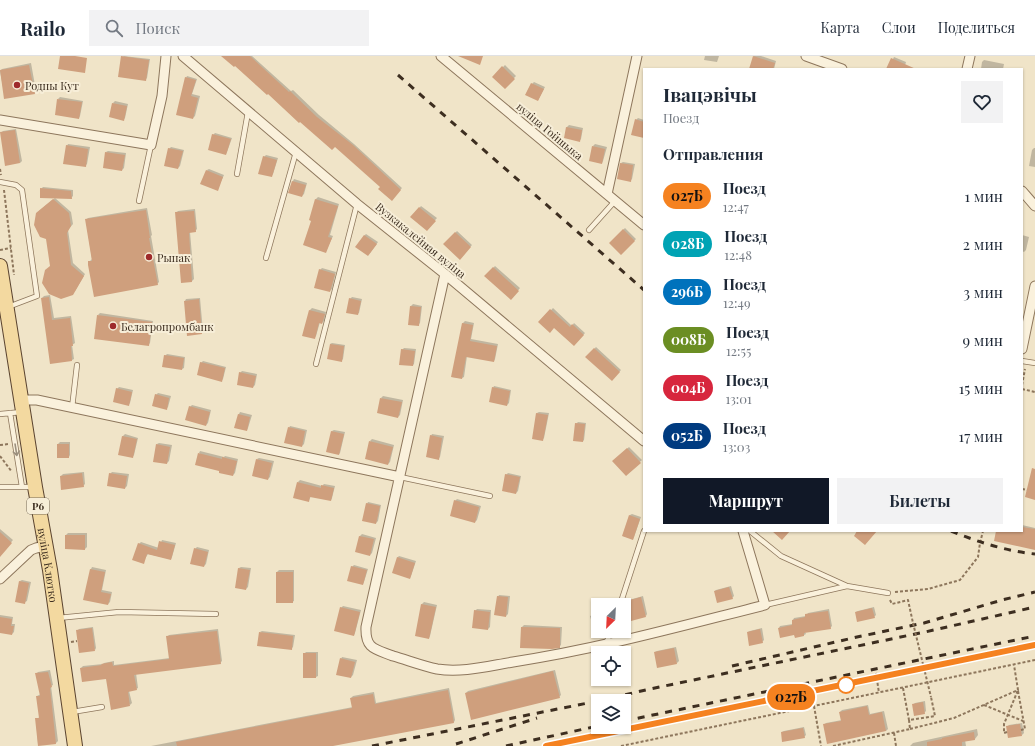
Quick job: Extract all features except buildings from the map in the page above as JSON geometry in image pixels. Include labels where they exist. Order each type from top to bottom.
[{"type":"main road","name":"вуліца Клютко","points":[[0,266],[4,313],[29,487],[46,546],[75,746]]},
{"type":"street","points":[[0,120],[151,145],[162,96],[166,56]]},
{"type":"street","name":"Вузкакалейная вуліца","points":[[183,56],[357,204],[445,274],[643,440]]},
{"type":"street","name":"вуліца Гойшыка","points":[[441,56],[643,224]]},
{"type":"street","points":[[607,194],[637,56]]},
{"type":"street","points":[[806,56],[839,68]]},
{"type":"street","points":[[967,68],[970,56]]},
{"type":"street","points":[[1023,193],[1035,206]]},
{"type":"street","points":[[445,274],[366,627],[367,642],[370,647],[437,669],[464,669],[539,658],[606,644],[765,605],[743,532]]},
{"type":"street","points":[[1023,344],[1035,286]]},
{"type":"street","points":[[18,408],[37,400],[400,477]]},
{"type":"street","points":[[0,579],[31,550],[46,546]]},
{"type":"lane","points":[[237,174],[248,112]]},
{"type":"lane","points":[[139,201],[151,145]]},
{"type":"lane","points":[[266,258],[296,152]]},
{"type":"lane","points":[[0,182],[16,185],[22,190],[37,296],[4,313]]},
{"type":"lane","points":[[588,230],[615,201]]},
{"type":"lane","points":[[316,364],[357,204]]},
{"type":"lane","points":[[1024,361],[1035,364]]},
{"type":"lane","points":[[72,408],[77,365]]},
{"type":"lane","points":[[0,414],[18,408]]},
{"type":"lane","points":[[400,477],[490,496]]},
{"type":"lane","points":[[0,487],[29,487]]},
{"type":"lane","points":[[622,598],[644,532]]},
{"type":"lane","points":[[751,532],[781,556],[847,586],[888,593]]},
{"type":"lane","points":[[765,605],[847,586]]},
{"type":"lane","points":[[56,618],[119,612],[216,614]]},
{"type":"lane","points":[[606,644],[608,638]]},
{"type":"lane","points":[[70,712],[102,707]]},
{"type":"path","points":[[0,250],[11,248]]},
{"type":"path","points":[[1023,373],[1024,361]]},
{"type":"path","points":[[1023,389],[1035,392]]},
{"type":"path","points":[[0,456],[13,474],[14,487]]},
{"type":"path","points":[[1023,489],[1027,490]]},
{"type":"path","points":[[888,593],[928,589],[960,580],[978,557],[983,532]]},
{"type":"path","points":[[892,604],[908,600],[935,716],[909,720]]},
{"type":"path","points":[[70,642],[77,641]]},
{"type":"path","points":[[621,746],[1035,660]]},
{"type":"path","points":[[1014,665],[1025,729],[1021,730]]},
{"type":"path","points":[[876,673],[879,693]]},
{"type":"path","points":[[903,688],[910,728]]},
{"type":"path","points":[[795,690],[799,710]]},
{"type":"path","points":[[833,746],[860,738],[894,733],[954,718],[1018,690]]},
{"type":"path","points":[[1007,732],[1004,733],[1004,724],[1018,690]]},
{"type":"path","points":[[984,705],[1023,721]]},
{"type":"path","points":[[814,706],[821,746]]},
{"type":"path","points":[[894,733],[896,746]]},
{"type":"railway","points":[[398,75],[643,289]]},
{"type":"railway","points":[[954,532],[992,546],[1035,554]]},
{"type":"railway","points":[[732,666],[924,623],[1035,592]]},
{"type":"railway","points":[[628,694],[925,632],[1035,607]]},
{"type":"railway","points":[[631,720],[1035,636]]},
{"type":"railway","points":[[546,746],[1035,645]]},
{"type":"railway","points":[[372,746],[591,702]]},
{"type":"railway","points":[[456,744],[537,718]]},
{"type":"railway","points":[[506,746],[591,728]]},
{"type":"train","name":"027Б","points":[[546,746],[1035,645]]},
{"type":"place","name":"Родны Кут","points":[[17,85]]},
{"type":"place","name":"Рынак","points":[[149,257]]},
{"type":"place","name":"Белагропромбанк","points":[[113,326]]}]
